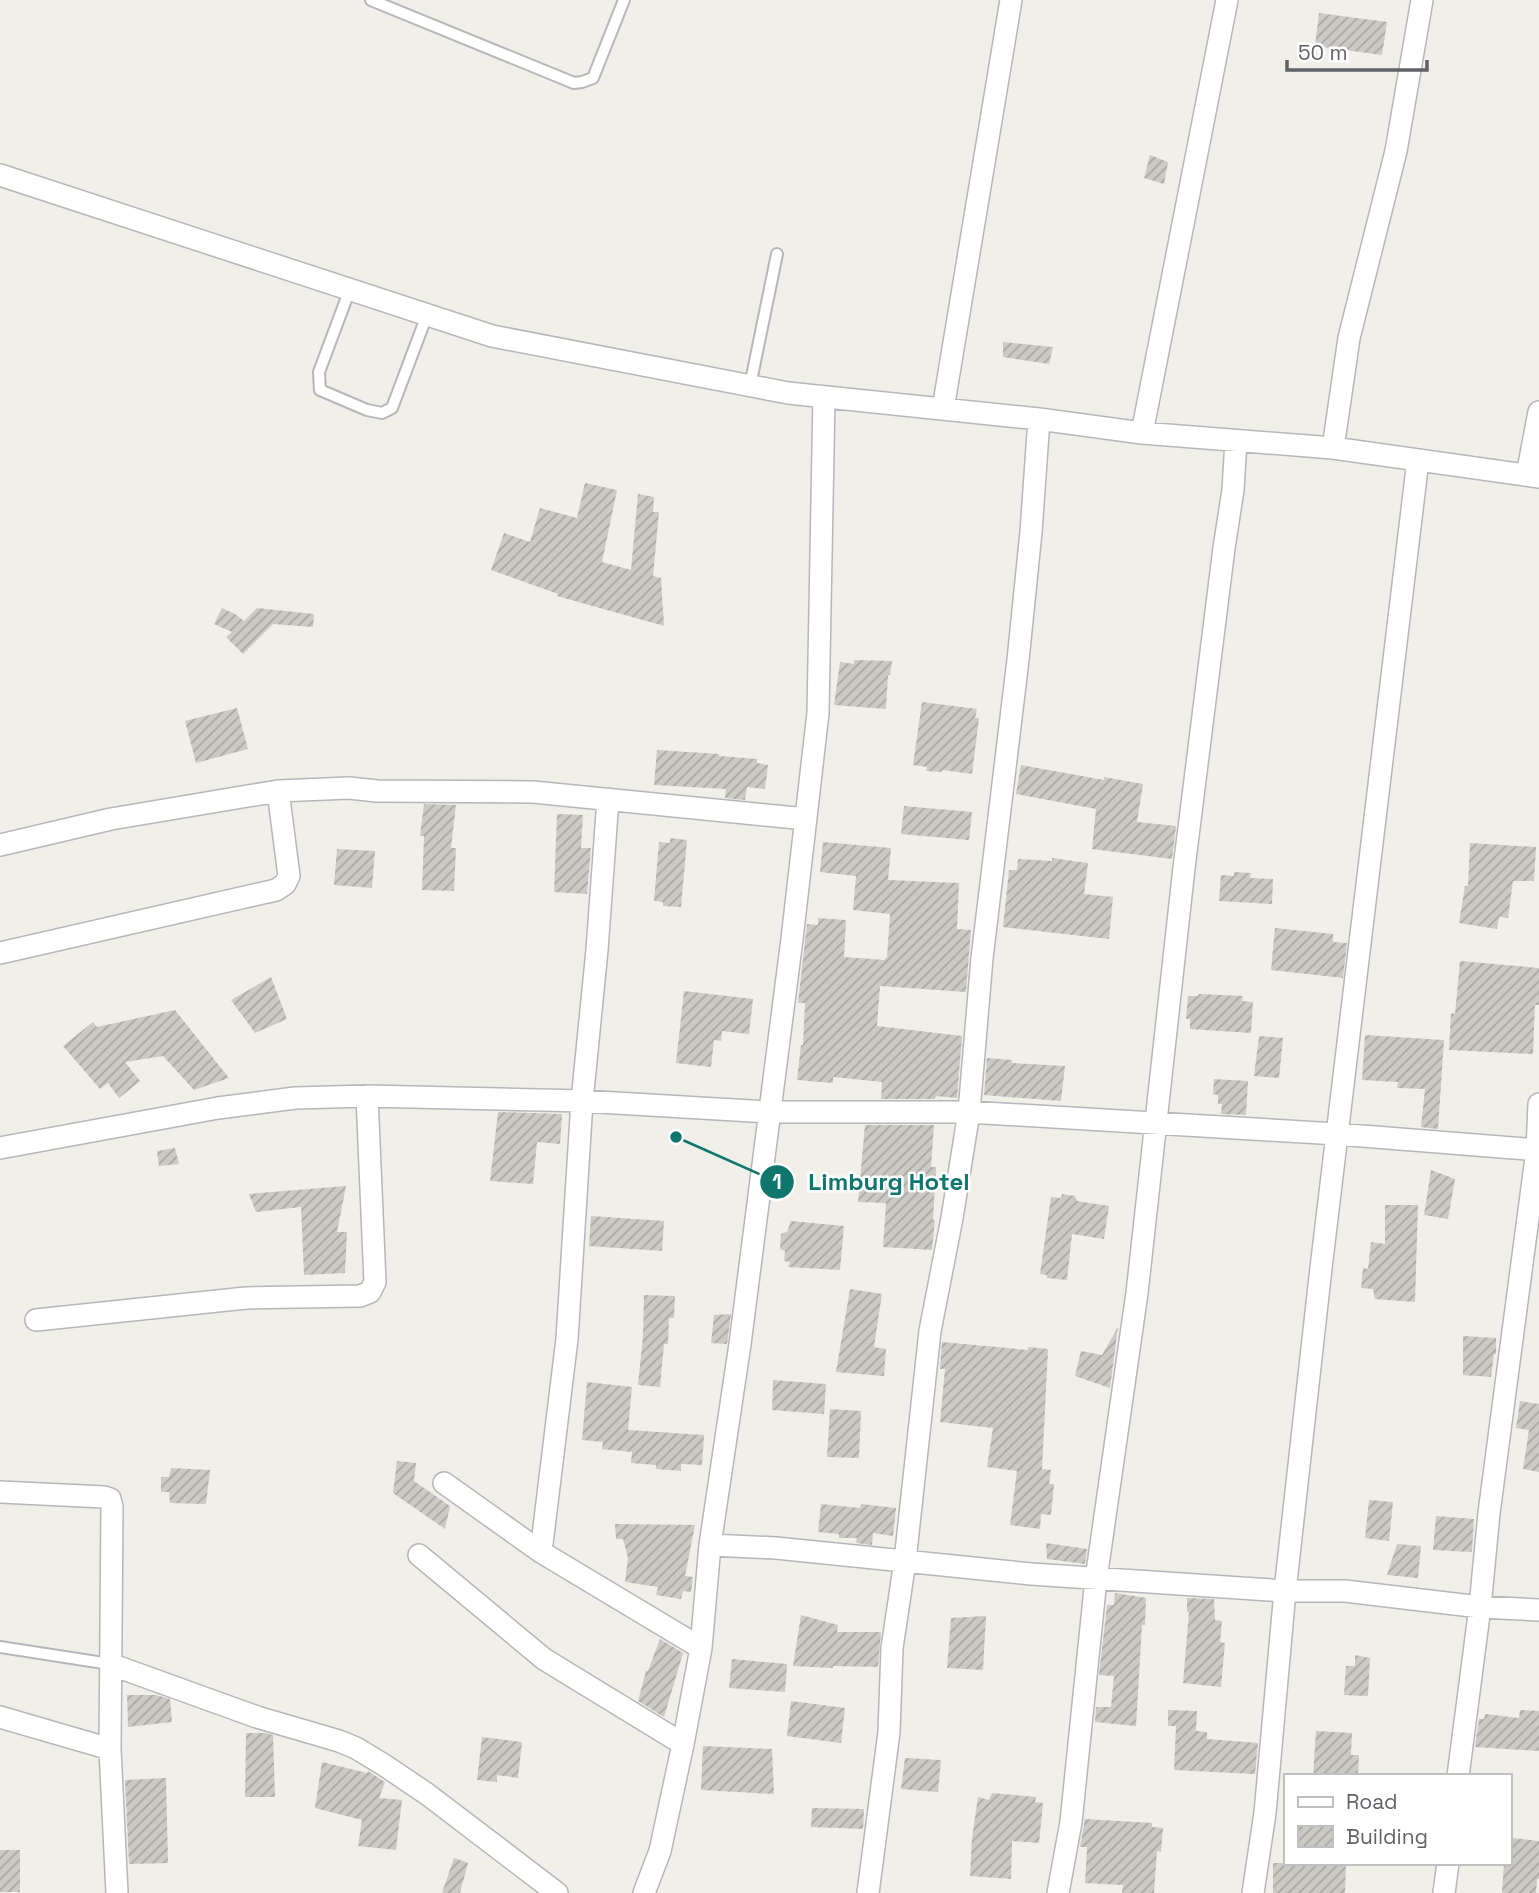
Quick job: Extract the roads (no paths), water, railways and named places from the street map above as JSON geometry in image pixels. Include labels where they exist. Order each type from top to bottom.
[{"type":"street","points":[[943,410],[1012,0]]},
{"type":"street","points":[[1142,433],[1227,0]]},
{"type":"street","points":[[1333,449],[1349,338],[1396,151],[1422,0]]},
{"type":"street","points":[[0,175],[492,336],[750,386],[824,397],[1039,419],[1142,433],[1333,449],[1533,476],[1539,412]]},
{"type":"street","points":[[644,1893],[660,1850],[701,1648],[710,1545],[740,1344],[806,819],[818,713],[824,397]]},
{"type":"street","points":[[868,1893],[889,1732],[892,1648],[905,1561],[930,1331],[969,1112],[982,958],[1031,531],[1039,419]]},
{"type":"street","points":[[1058,1893],[1072,1822],[1097,1578],[1137,1293],[1186,854],[1233,490],[1236,441]]},
{"type":"street","points":[[1252,1893],[1265,1813],[1285,1591],[1418,460]]},
{"type":"street","points":[[0,845],[111,819],[278,791],[349,788],[377,791],[533,792],[806,819]]},
{"type":"street","points":[[0,953],[276,890],[285,884],[289,876],[278,791]]},
{"type":"street","points":[[541,1552],[567,1339],[582,1101],[608,799]]},
{"type":"street","points":[[0,1148],[218,1108],[295,1098],[367,1096],[582,1101],[770,1112],[969,1112],[1337,1134],[1538,1150]]},
{"type":"street","points":[[36,1320],[246,1298],[360,1296],[370,1292],[375,1282],[367,1096]]},
{"type":"street","points":[[1458,1774],[1489,1513],[1538,1150],[1539,1104]]},
{"type":"street","points":[[444,1483],[541,1552],[701,1648]]},
{"type":"street","points":[[0,1492],[110,1499],[110,1749],[117,1893]]},
{"type":"street","points":[[710,1545],[776,1548],[1031,1574],[1285,1591],[1345,1591],[1480,1607],[1539,1609]]},
{"type":"street","points":[[419,1555],[544,1659],[683,1744]]},
{"type":"street","points":[[110,1664],[257,1717],[356,1748],[427,1794],[557,1893]]},
{"type":"street","points":[[0,1717],[110,1749]]},
{"type":"street","points":[[1444,1893],[1448,1865]]},
{"type":"lane","points":[[371,0],[574,83],[593,78],[624,0]]},
{"type":"lane","points":[[750,386],[777,254]]},
{"type":"lane","points":[[350,289],[319,373],[318,383],[320,390],[367,410],[382,413],[392,408],[427,315]]},
{"type":"lane","points":[[0,1647],[110,1664]]},
{"type":"place","name":"Limburg Hotel","points":[[676,1137]]}]
